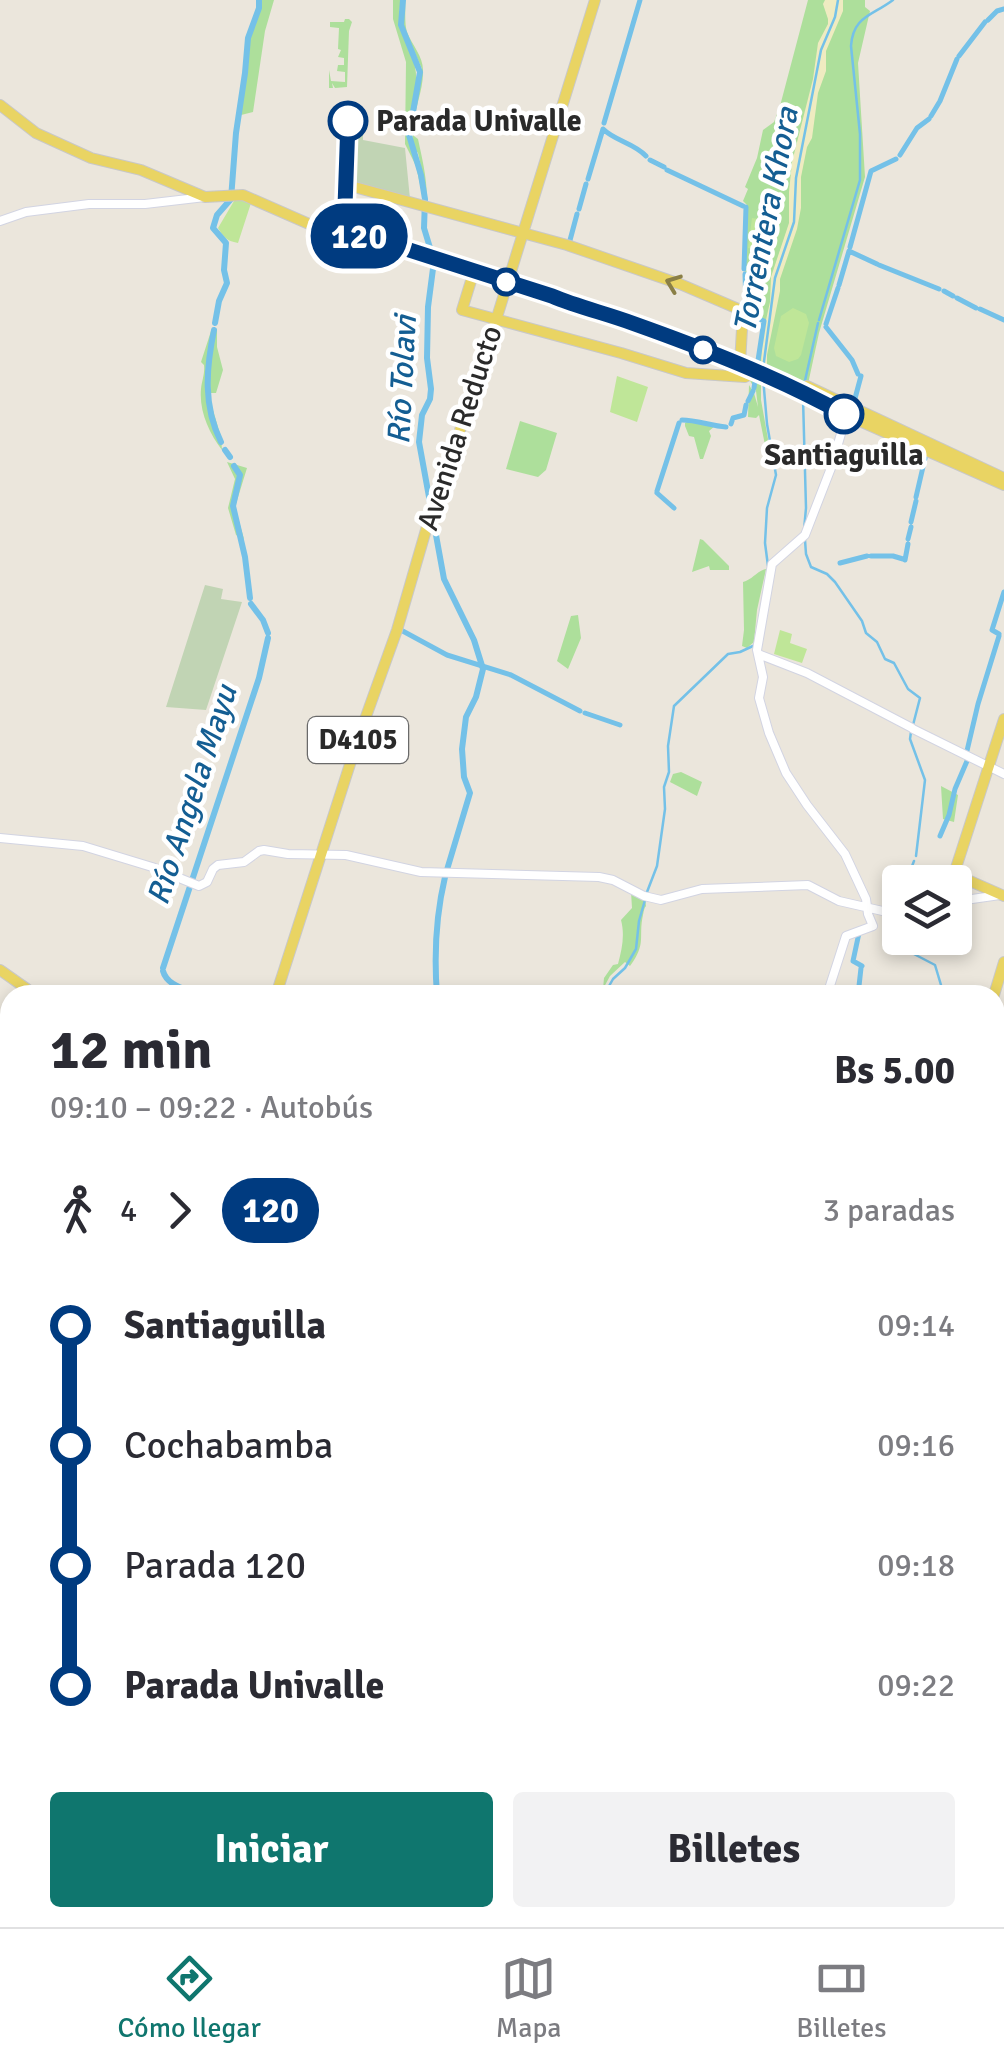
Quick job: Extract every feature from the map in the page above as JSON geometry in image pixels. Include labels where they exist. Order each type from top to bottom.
[{"type":"main road","name":"Avenida Reducto","points":[[322,854],[596,0]]},
{"type":"main road","points":[[0,105],[59,145],[90,158],[140,170],[197,196],[232,194],[256,200],[325,230],[372,238],[628,321],[804,388],[1004,482]]},
{"type":"main road","points":[[344,235],[347,184],[524,232],[680,284],[743,311],[757,370]]},
{"type":"main road","points":[[474,271],[462,310],[686,373],[744,377],[757,370]]},
{"type":"main road","points":[[1003,895],[954,874],[1004,718]]},
{"type":"main road","name":"D4105","points":[[279,985],[322,854]]},
{"type":"main road","points":[[0,970],[21,985]]},
{"type":"street","points":[[0,221],[26,212],[90,204],[145,204],[197,196]]},
{"type":"street","points":[[830,985],[846,936],[873,926],[861,886],[845,854],[781,762],[759,701],[763,677],[758,654],[772,564],[802,538],[831,468],[848,411]]},
{"type":"street","points":[[758,654],[806,674],[1004,774]]},
{"type":"street","points":[[0,838],[84,846],[199,886],[208,882],[214,866],[246,861],[261,850],[346,856],[421,872],[599,876],[645,896],[666,900],[702,889],[808,886],[839,901],[882,911]]},
{"type":"street","points":[[972,899],[1003,895]]},
{"type":"street","points":[[240,1927],[250,1927]]},
{"type":"green space","points":[[261,0],[274,0],[265,31],[253,112],[241,115],[248,42]]},
{"type":"green space","points":[[393,0],[401,0],[401,28],[415,67],[408,136],[417,161],[424,203],[416,166],[405,144],[406,62],[393,19]]},
{"type":"green space","points":[[405,0],[407,32],[423,65],[414,136],[425,172],[426,204],[411,124],[422,69],[403,26]]},
{"type":"green space","points":[[808,0],[865,0],[870,11],[858,63],[865,177],[808,384],[787,373],[759,367],[763,321],[745,312],[747,205],[743,201],[763,130],[774,122],[780,106]]},
{"type":"green space","points":[[330,22],[352,22],[347,87],[335,88],[332,83],[333,88],[329,88],[329,70],[331,81],[345,82],[345,72],[337,71],[338,65],[344,65],[344,58],[338,57],[339,28],[330,27]]},
{"type":"green space","points":[[352,122],[363,122],[363,140],[405,148],[410,199],[350,181]]},
{"type":"green space","points":[[237,196],[252,200],[238,243],[225,238],[218,228]]},
{"type":"green space","points":[[752,218],[773,221],[769,251],[748,248]]},
{"type":"green space","points":[[793,308],[806,314],[809,323],[801,355],[789,362],[776,356],[774,348],[781,316]]},
{"type":"green space","points":[[212,328],[217,329],[223,370],[210,400],[222,450],[206,421],[201,397],[201,362]]},
{"type":"green space","points":[[761,375],[766,450],[759,415],[748,417],[749,385],[758,407],[756,391],[749,379]]},
{"type":"green space","points":[[617,376],[648,387],[637,422],[610,412]]},
{"type":"green space","points":[[692,419],[715,426],[709,431],[711,436],[703,459],[685,426]]},
{"type":"green space","points":[[520,421],[557,433],[546,470],[538,477],[506,469]]},
{"type":"green space","points":[[227,462],[247,468],[235,507],[244,539],[236,535],[228,508],[235,479]]},
{"type":"green space","points":[[700,539],[729,570],[710,570],[709,566],[692,572]]},
{"type":"green space","points":[[766,569],[754,642],[747,648],[742,646],[743,582]]},
{"type":"green space","points":[[205,585],[223,589],[221,599],[242,602],[206,710],[166,707]]},
{"type":"green space","points":[[578,615],[581,638],[568,669],[557,661],[571,616]]},
{"type":"green space","points":[[780,630],[792,634],[790,643],[807,649],[802,663],[774,654]]},
{"type":"green space","points":[[681,772],[702,782],[697,796],[670,782],[673,774]]},
{"type":"green space","points":[[941,786],[958,795],[954,822],[943,819]]},
{"type":"green space","points":[[631,892],[645,898],[640,946],[630,966],[625,962],[603,985],[613,965],[618,964],[623,942],[621,920],[632,908]]},
{"type":"sand","name":"Torrentera Khora","points":[[825,0],[843,0],[843,11],[826,51],[826,71],[801,177],[801,208],[780,279],[767,368],[761,367],[762,338],[771,277],[789,223],[792,162],[818,43],[828,24]]},
{"type":"waterway","name":"Río Angela Mayu","points":[[215,323],[227,283],[226,243],[213,228],[217,215],[231,199],[248,38],[259,0]]},
{"type":"waterway","name":"Río Tolavi","points":[[403,0],[401,25],[420,72],[409,135],[421,175],[424,228],[434,261],[428,307],[431,389],[422,415],[419,442],[444,579],[474,640],[483,669],[466,717],[462,749],[464,777],[470,793],[446,873]]},
{"type":"waterway","points":[[604,123],[640,0]]},
{"type":"waterway","name":"Torrentera Khora","points":[[763,369],[775,278],[794,222],[796,178],[821,50],[838,0]]},
{"type":"waterway","points":[[819,320],[860,180],[853,36],[860,22],[893,0]]},
{"type":"waterway","points":[[988,20],[1004,9]]},
{"type":"waterway","points":[[959,56],[985,22]]},
{"type":"waterway","points":[[931,116],[957,59]]},
{"type":"waterway","points":[[900,155],[917,128],[929,119]]},
{"type":"waterway","points":[[588,179],[603,129],[646,156]]},
{"type":"waterway","points":[[850,247],[871,171],[896,159]]},
{"type":"waterway","points":[[650,160],[664,167]]},
{"type":"waterway","points":[[667,170],[743,206]]},
{"type":"waterway","points":[[579,209],[586,184]]},
{"type":"waterway","points":[[744,269],[746,207]]},
{"type":"waterway","points":[[569,244],[577,214]]},
{"type":"waterway","points":[[839,285],[849,251],[877,264]]},
{"type":"waterway","points":[[879,265],[939,289]]},
{"type":"waterway","points":[[745,274],[746,304]]},
{"type":"waterway","points":[[826,324],[838,288]]},
{"type":"waterway","points":[[944,291],[953,296]]},
{"type":"waterway","points":[[957,298],[976,308]]},
{"type":"waterway","points":[[980,309],[1004,320]]},
{"type":"waterway","points":[[746,314],[764,321],[757,367]]},
{"type":"waterway","points":[[804,385],[818,323]]},
{"type":"waterway","points":[[826,327],[858,374]]},
{"type":"waterway","name":"Río Angela Mayu","points":[[214,330],[208,387],[211,415],[221,442]]},
{"type":"waterway","points":[[754,388],[756,374]]},
{"type":"waterway","points":[[853,406],[861,376]]},
{"type":"waterway","name":"Torrentera Khora","points":[[763,377],[776,475],[767,508],[768,566]]},
{"type":"waterway","points":[[748,401],[753,391]]},
{"type":"waterway","points":[[803,398],[804,530]]},
{"type":"waterway","points":[[731,424],[733,418],[744,415],[746,405]]},
{"type":"waterway","points":[[682,420],[726,427]]},
{"type":"waterway","points":[[657,491],[679,423]]},
{"type":"waterway","name":"Río Angela Mayu","points":[[225,450],[230,457]]},
{"type":"waterway","points":[[916,497],[926,454]]},
{"type":"waterway","name":"Río Angela Mayu","points":[[234,466],[240,475],[233,506],[250,598]]},
{"type":"waterway","points":[[657,493],[674,508]]},
{"type":"waterway","points":[[911,522],[916,501]]},
{"type":"waterway","points":[[908,539],[911,527]]},
{"type":"waterway","points":[[805,540],[811,567],[835,582],[885,659],[894,663],[908,689],[920,698],[913,725]]},
{"type":"waterway","points":[[905,560],[908,544]]},
{"type":"waterway","points":[[840,563],[867,556]]},
{"type":"waterway","points":[[871,556],[903,559]]},
{"type":"waterway","points":[[999,634],[992,630],[1004,592]]},
{"type":"waterway","name":"Río Angela Mayu","points":[[251,604],[268,633]]},
{"type":"waterway","points":[[399,629],[447,655],[511,675],[580,711]]},
{"type":"waterway","points":[[969,756],[966,755],[978,704],[999,636]]},
{"type":"waterway","name":"Río Angela Mayu","points":[[163,968],[259,678],[268,638]]},
{"type":"waterway","name":"Torrentera Khora","points":[[647,892],[657,866],[674,706],[728,654],[753,646]]},
{"type":"waterway","points":[[585,713],[620,725]]},
{"type":"waterway","points":[[911,732],[925,780],[916,856]]},
{"type":"waterway","points":[[940,836],[967,761]]},
{"type":"waterway","points":[[912,865],[914,861]]},
{"type":"waterway","name":"Río Tolavi","points":[[437,985],[436,936],[445,877]]},
{"type":"waterway","name":"Torrentera Khora","points":[[610,985],[636,949],[645,900]]},
{"type":"waterway","points":[[859,933],[853,961],[862,966]]},
{"type":"waterway","points":[[916,955],[935,965],[941,985]]},
{"type":"waterway","points":[[859,985],[861,968]]},
{"type":"waterway","name":"Río Angela Mayu","points":[[163,971],[175,985]]},
{"type":"bus line","name":"120","points":[[348,121],[344,235],[372,238],[628,321],[740,364],[844,414]]},
{"type":"place","name":"Parada Univalle","points":[[348,121]]},
{"type":"place","name":"Santiaguilla","points":[[844,414]]}]
